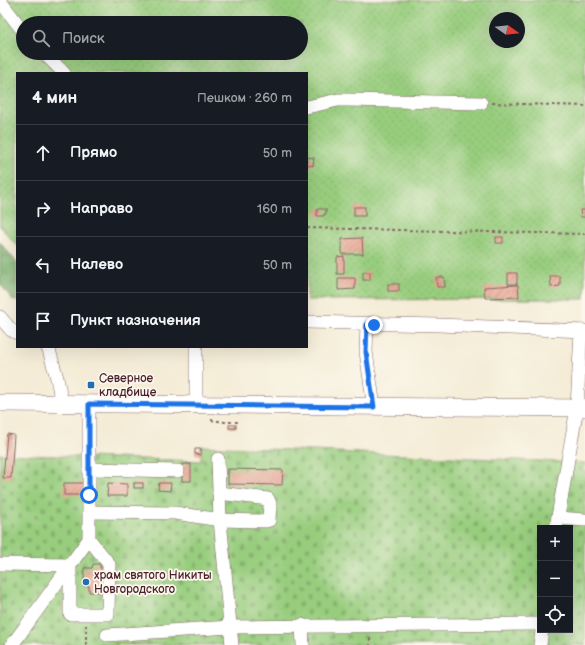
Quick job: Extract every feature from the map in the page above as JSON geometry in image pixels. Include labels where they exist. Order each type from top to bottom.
[{"type":"main road","points":[[0,403],[581,408]]},
{"type":"lane","points":[[0,1],[16,22]]},
{"type":"lane","points":[[51,60],[63,72]]},
{"type":"lane","points":[[308,107],[338,100],[481,103]]},
{"type":"lane","points":[[0,317],[11,330],[16,332]]},
{"type":"lane","points":[[308,322],[440,325],[583,331],[581,408],[557,523],[585,520]]},
{"type":"lane","points":[[367,324],[366,352],[374,407]]},
{"type":"lane","points":[[48,348],[57,378],[62,404]]},
{"type":"lane","points":[[196,348],[196,405]]},
{"type":"lane","points":[[12,645],[89,539],[89,404]]},
{"type":"lane","points":[[218,460],[220,520],[232,645]]},
{"type":"lane","points":[[89,469],[178,471]]},
{"type":"lane","points":[[89,512],[175,513],[220,520],[269,520],[270,504],[268,498],[219,493]]},
{"type":"lane","points":[[70,565],[70,614],[108,614],[109,564],[89,539]]},
{"type":"lane","points":[[0,564],[70,565]]},
{"type":"lane","points":[[107,635],[230,626],[537,624]]},
{"type":"lane","points":[[302,625],[303,645]]},
{"type":"lane","points":[[540,645],[542,633]]},
{"type":"path","points":[[481,103],[585,106]]},
{"type":"path","points":[[308,228],[585,234]]},
{"type":"path","points":[[86,614],[86,645]]},
{"type":"green space","points":[[0,0],[585,0],[585,299],[308,300],[308,72],[16,72],[16,245],[0,226]]},
{"type":"green space","points":[[0,242],[16,262],[16,301],[14,301],[0,284]]},
{"type":"green space","points":[[201,446],[585,463],[585,645],[0,645],[0,454],[201,461]]},
{"type":"building","points":[[308,157],[314,158],[313,166],[308,165]]},
{"type":"building","points":[[354,207],[365,207],[365,216],[354,216]]},
{"type":"building","points":[[317,209],[326,209],[326,214],[324,214],[324,216],[317,216]]},
{"type":"building","points":[[580,210],[585,210],[585,217],[581,217]]},
{"type":"building","points":[[496,237],[503,237],[503,243],[496,243]]},
{"type":"building","points":[[362,238],[363,254],[342,254],[342,239]]},
{"type":"building","points":[[344,256],[344,274],[337,274],[337,257]]},
{"type":"building","points":[[363,272],[370,272],[370,280],[363,280]]},
{"type":"building","points":[[508,273],[517,273],[517,284],[508,284]]},
{"type":"building","points":[[550,276],[560,276],[560,286],[551,287]]},
{"type":"building","points":[[436,277],[444,277],[445,287],[437,287]]},
{"type":"building","points":[[338,278],[355,278],[355,289],[338,290]]},
{"type":"building","points":[[388,284],[399,284],[399,291],[388,291]]},
{"type":"building","points":[[518,285],[519,297],[485,298],[484,287]]},
{"type":"building","points":[[229,425],[236,425],[236,428],[229,428]]},
{"type":"building","points":[[7,434],[14,435],[11,478],[3,478]]},
{"type":"building","points":[[195,449],[201,449],[201,455],[195,454]]},
{"type":"building","points":[[182,464],[191,464],[191,481],[182,481]]},
{"type":"building","points":[[228,469],[283,470],[282,485],[228,484]]},
{"type":"building","points":[[64,483],[84,483],[85,495],[64,495]]},
{"type":"building","points":[[108,483],[127,484],[127,496],[107,496]]},
{"type":"building","points":[[134,483],[143,483],[143,488],[134,488]]},
{"type":"building","points":[[159,483],[171,483],[170,491],[158,490]]},
{"type":"building","points":[[93,564],[100,564],[100,568],[107,568],[107,586],[101,586],[101,592],[89,592],[89,586],[84,586],[84,568],[92,568]]},
{"type":"place","name":"Северное кладбище","points":[[91,385]]},
{"type":"place","name":"храм святого Никиты Новгородского","points":[[86,582]]},
{"type":"route","points":[[89,495],[89,404],[374,407],[366,352],[367,324],[374,325]]}]
